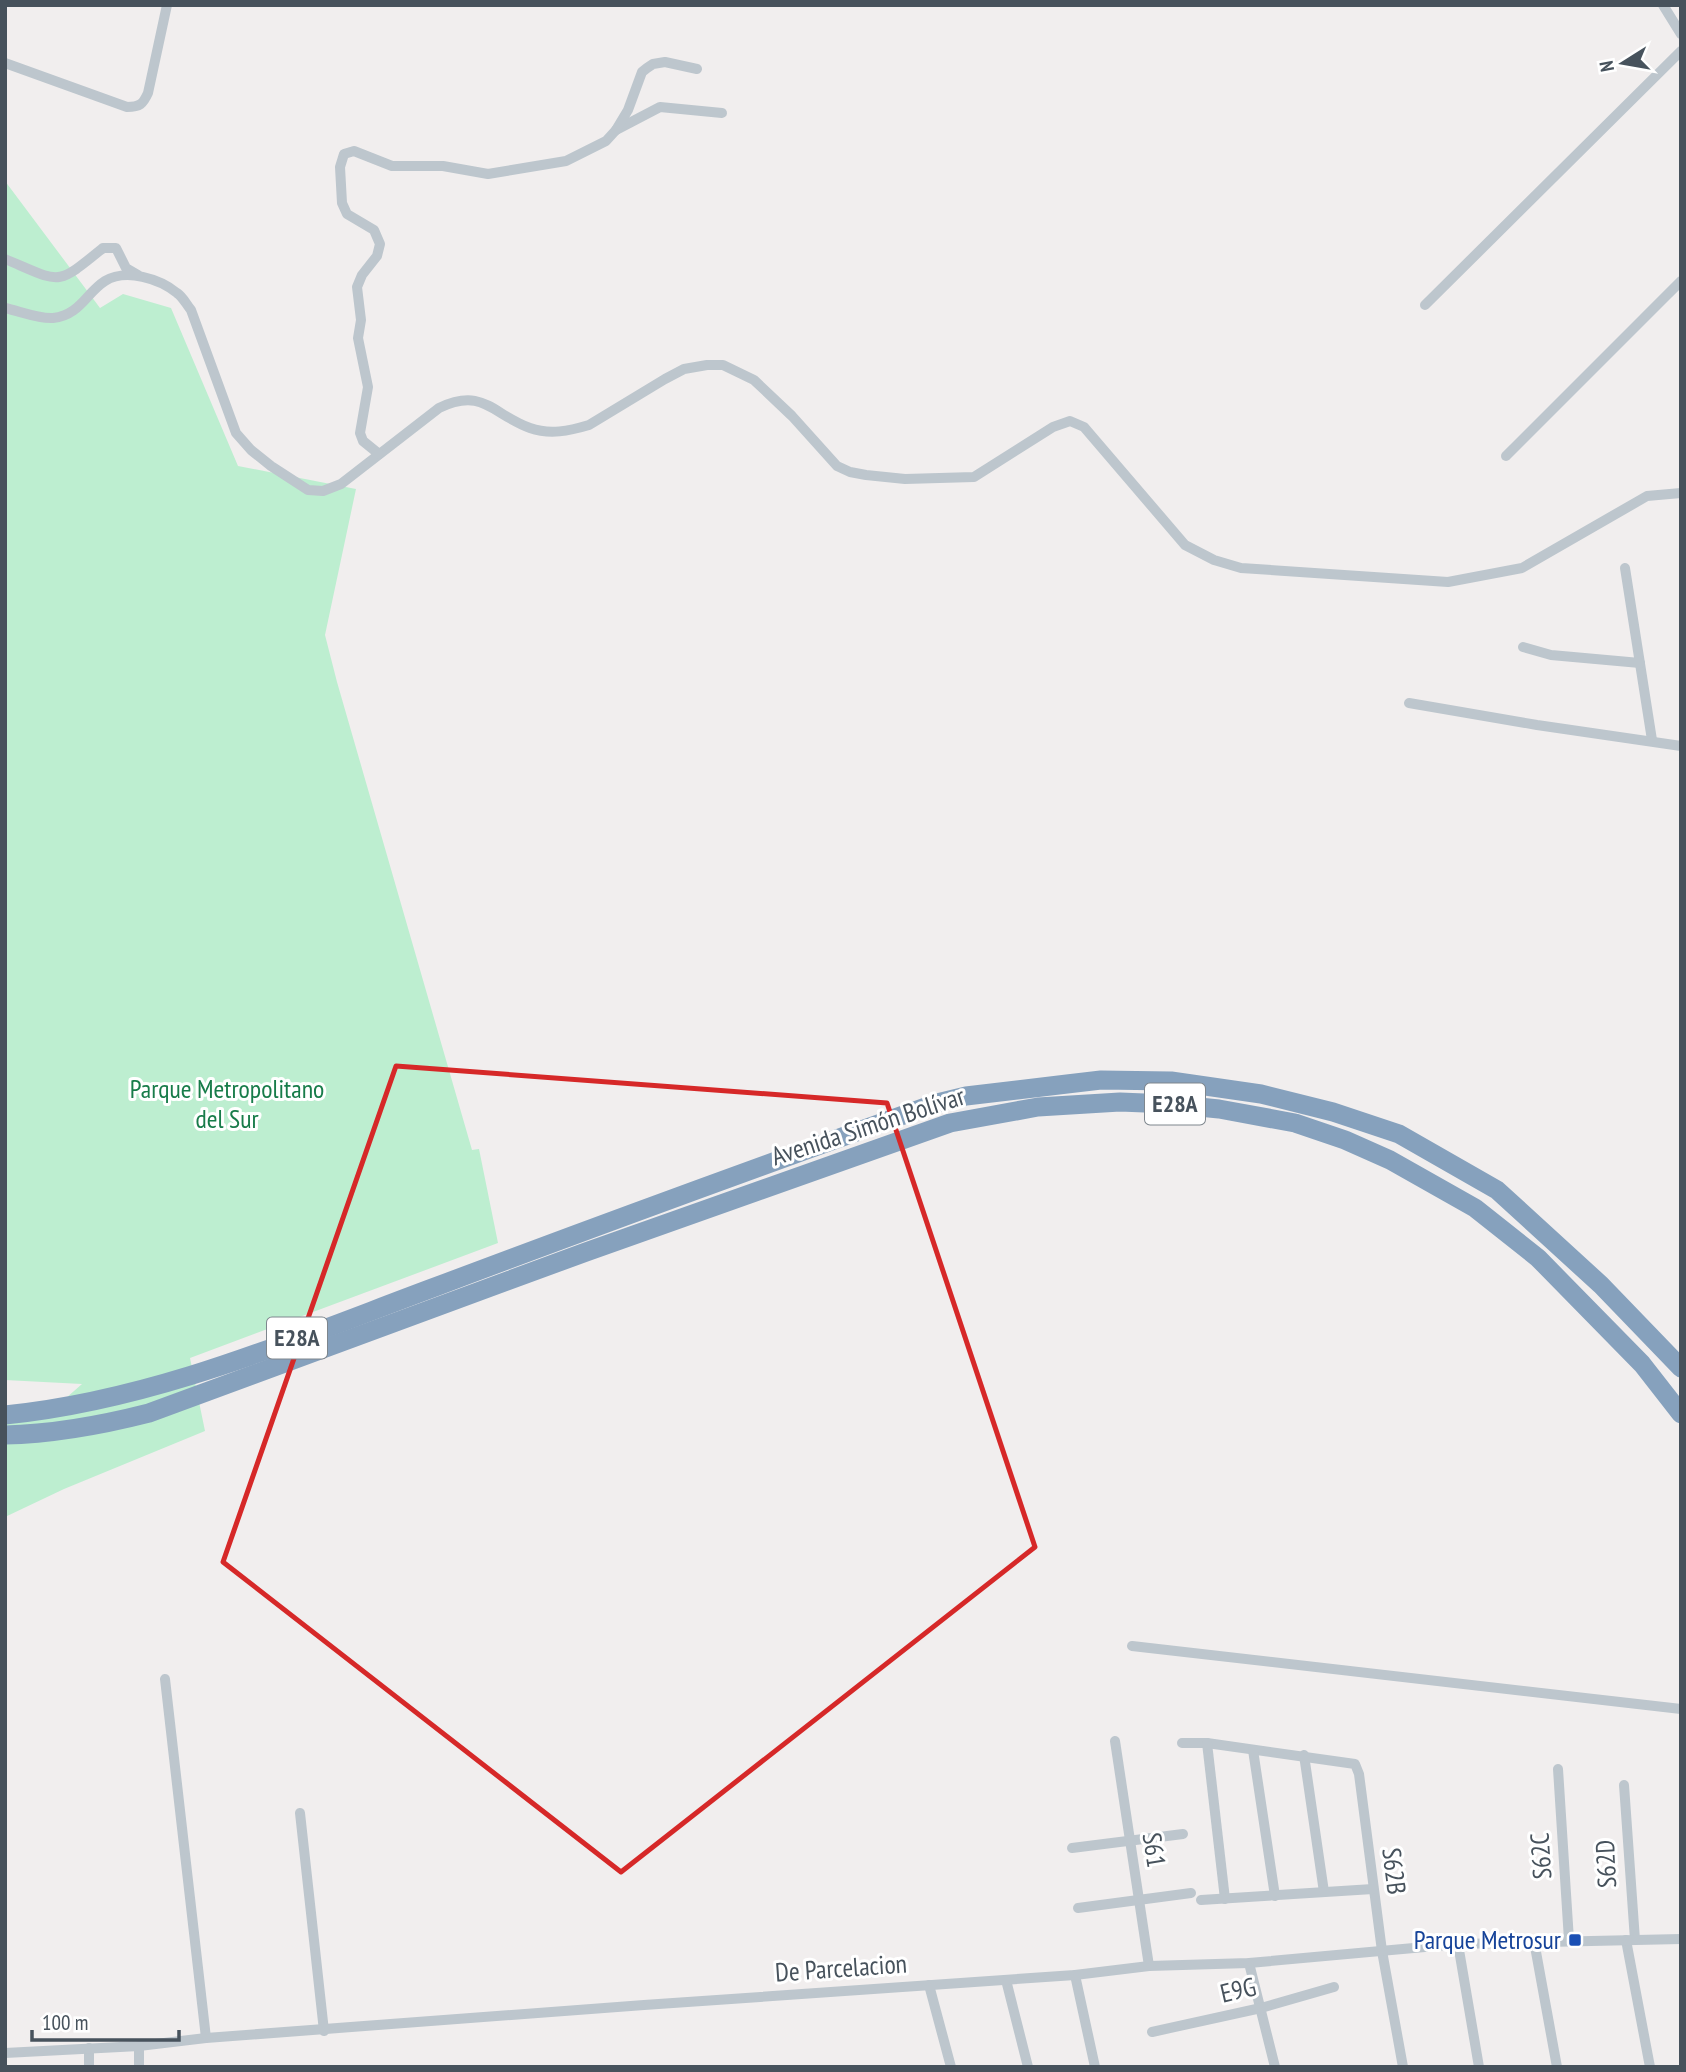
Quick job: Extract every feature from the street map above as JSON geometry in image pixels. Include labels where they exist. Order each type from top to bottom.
[{"type":"highway","name":"Avenida Simón Bolívar","points":[[5,1415],[77,1405],[214,1368],[730,1177],[951,1099],[1101,1080],[1171,1081],[1217,1086],[1333,1112],[1399,1134],[1497,1190],[1601,1285],[1681,1368]]},
{"type":"highway","name":"Avenida Simón Bolívar","points":[[5,1435],[108,1423],[149,1413],[586,1252],[950,1123],[1038,1107],[1084,1103],[1156,1103],[1219,1109],[1295,1123],[1345,1140],[1390,1160],[1475,1208],[1538,1258],[1642,1364],[1681,1414]]},
{"type":"highway","points":[[580,1233],[586,1252]]},
{"type":"street","points":[[5,63],[127,107],[137,107],[144,102],[148,93],[167,5]]},
{"type":"street","points":[[1663,5],[1680,29]]},
{"type":"street","points":[[1425,305],[1681,51]]},
{"type":"street","points":[[379,454],[363,441],[360,433],[368,387],[358,338],[361,320],[357,287],[362,275],[377,257],[380,244],[374,230],[347,214],[342,203],[340,167],[344,154],[354,151],[392,166],[443,166],[488,174],[566,161],[607,141],[617,130],[628,110],[642,72],[647,68],[665,62],[697,69]]},
{"type":"street","points":[[617,130],[660,107],[722,113]]},
{"type":"street","points":[[5,259],[50,278],[60,278],[110,246],[120,253],[126,268],[140,276],[162,282],[179,294],[191,310],[236,433],[271,466],[308,490],[323,491],[341,484],[439,408],[454,401],[470,399],[538,430],[572,430],[589,425],[684,369],[723,365],[754,380],[768,392],[837,466],[866,475],[905,479],[974,477],[1053,427],[1070,421],[1084,427],[1185,545],[1214,560],[1241,568],[1448,582],[1522,568],[1647,496],[1681,493]]},
{"type":"street","points":[[5,308],[52,318],[69,313],[82,305],[107,280],[116,276],[140,276]]},
{"type":"street","points":[[1506,456],[1681,281]]},
{"type":"street","points":[[1625,568],[1652,740]]},
{"type":"street","points":[[1523,647],[1551,654],[1640,663]]},
{"type":"street","points":[[1409,704],[1681,746]]},
{"type":"street","points":[[1132,1646],[1681,1709]]},
{"type":"street","points":[[165,1679],[206,2038]]},
{"type":"street","name":"S61","points":[[1115,1741],[1149,1966]]},
{"type":"street","points":[[1207,1742],[1224,1899]]},
{"type":"street","points":[[1182,1743],[1207,1742],[1304,1755],[1324,1892]]},
{"type":"street","points":[[1253,1750],[1275,1896]]},
{"type":"street","name":"S62B","points":[[1304,1755],[1355,1764],[1359,1774],[1382,1951],[1403,2067]]},
{"type":"street","name":"S62C","points":[[1558,1769],[1569,1940]]},
{"type":"street","name":"S62D","points":[[1624,1785],[1630,1940],[1650,2067]]},
{"type":"street","points":[[300,1813],[324,2031]]},
{"type":"street","points":[[1073,1848],[1183,1834]]},
{"type":"street","points":[[1078,1908],[1139,1899],[1196,1896],[1224,1899],[1373,1889]]},
{"type":"street","name":"De Parcelacion","points":[[5,2053],[139,2046],[206,2038],[1075,1975],[1149,1966],[1249,1963],[1458,1944],[1681,1939]]},
{"type":"street","points":[[1534,1941],[1557,2067]]},
{"type":"street","points":[[1458,1944],[1479,2067]]},
{"type":"street","points":[[1249,1963],[1275,2067]]},
{"type":"street","points":[[1075,1975],[1095,2067]]},
{"type":"street","points":[[1006,1980],[1028,2067]]},
{"type":"street","points":[[929,1985],[951,2067]]},
{"type":"street","name":"E9G","points":[[1152,2032],[1261,2008],[1334,1987]]},
{"type":"street","points":[[138,2067],[139,2046]]},
{"type":"street","points":[[89,2049],[89,2067]]},
{"type":"highlighted area","points":[[396,1066],[887,1103],[1035,1547],[621,1872],[223,1562]]},
{"type":"green space","name":"Parque Metropolitano del Sur","points":[[5,181],[100,308],[123,294],[171,308],[238,466],[356,489],[325,635],[472,1150],[479,1149],[498,1243],[190,1358],[205,1431],[64,1489],[5,1517],[5,1415],[58,1405],[82,1384],[5,1380]]},
{"type":"place","name":"Parque Metrosur","points":[[1575,1940]]}]
